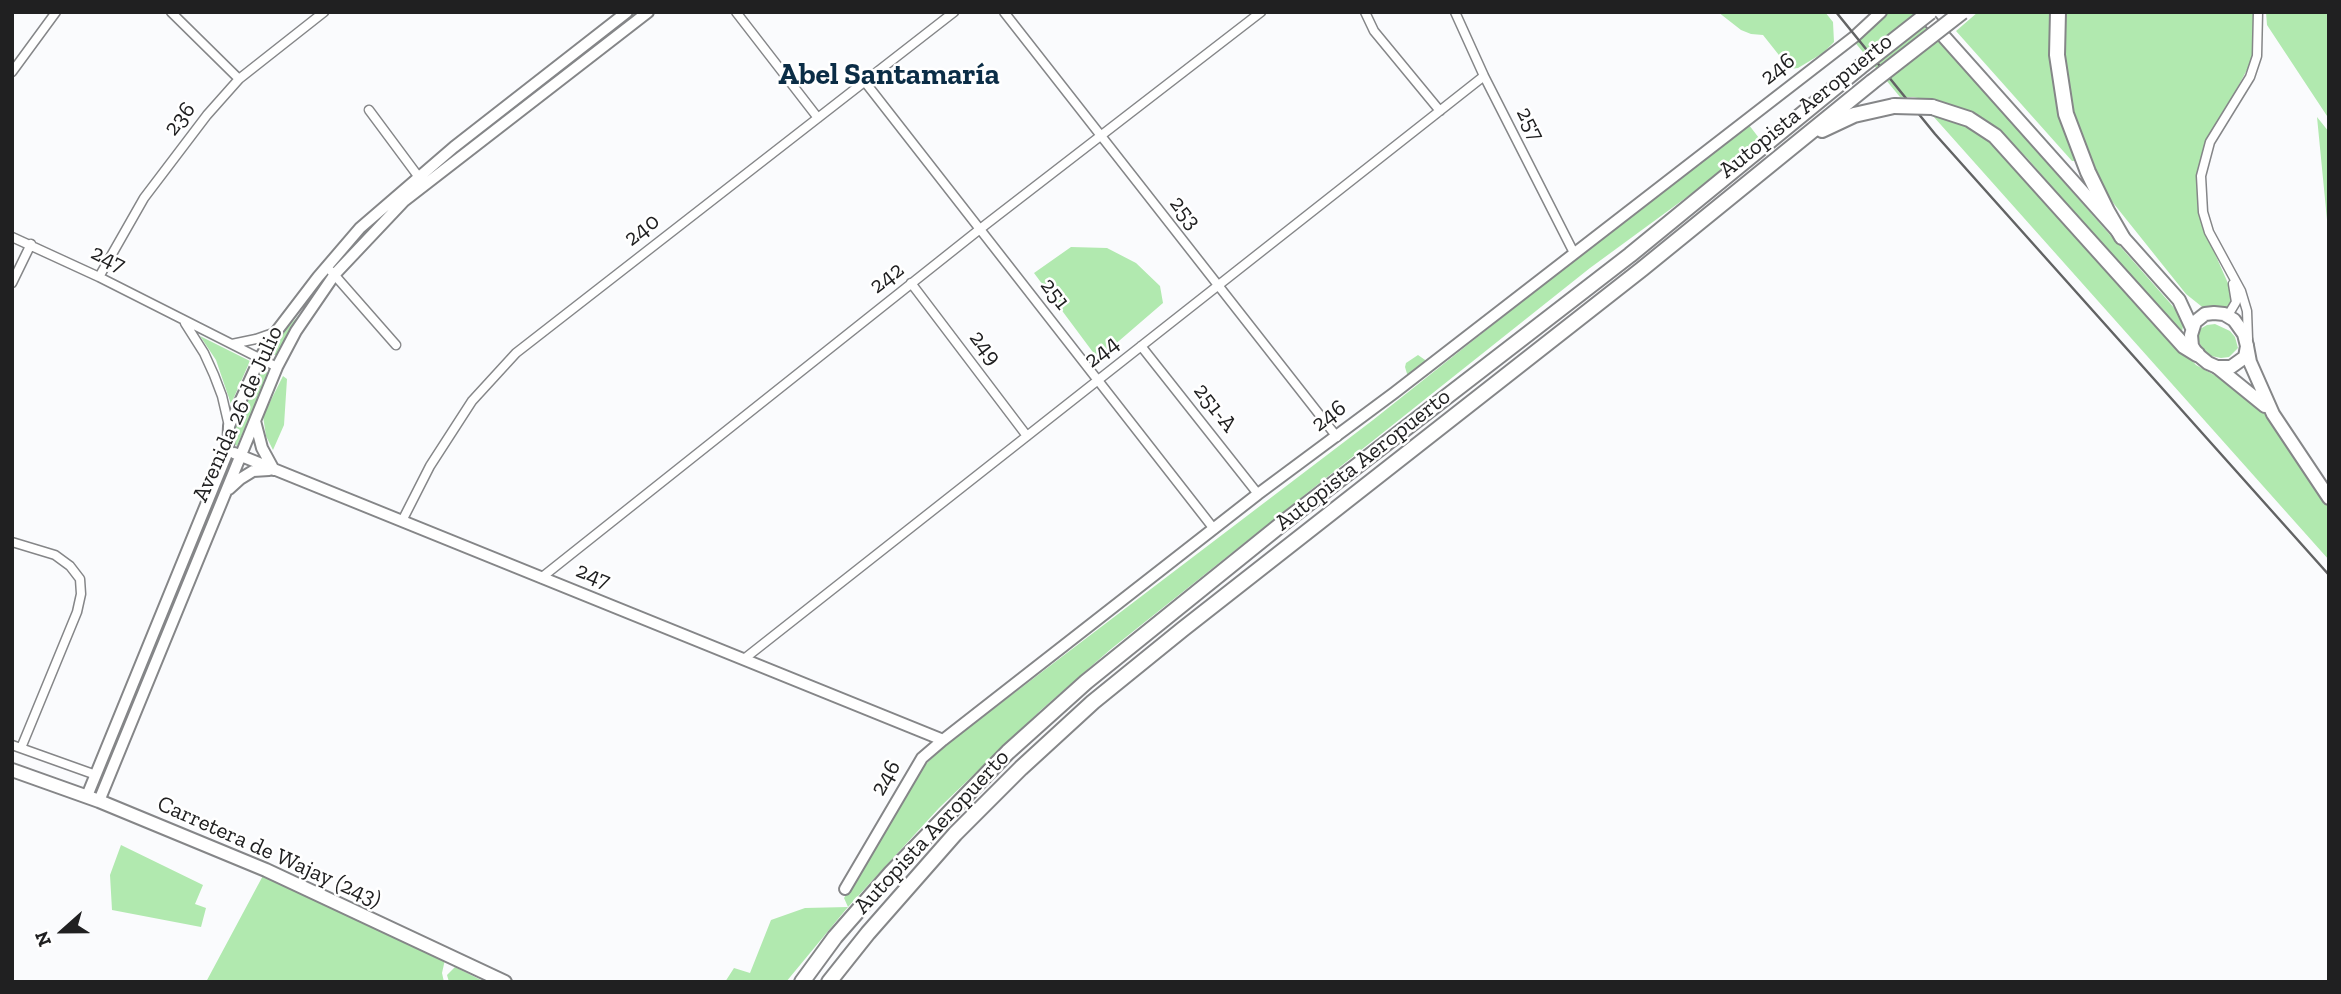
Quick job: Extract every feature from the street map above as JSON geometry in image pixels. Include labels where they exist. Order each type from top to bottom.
[{"type":"highway","name":"Autopista Aeropuerto","points":[[802,982],[835,937],[891,873],[1008,752],[1086,682],[1283,523],[1630,256],[1930,12]]},
{"type":"highway","name":"Autopista Aeropuerto","points":[[829,982],[955,834],[1093,702],[1631,278],[1779,156],[1962,12]]},
{"type":"highway","points":[[2058,12],[2057,55],[2066,114],[2092,182],[2122,237]]},
{"type":"highway","points":[[1779,156],[1828,126],[1854,115],[1894,106],[1932,107],[1969,119],[1995,136],[2184,346],[2197,354]]},
{"type":"main road","points":[[1922,12],[2179,300],[2192,328]]},
{"type":"main road","points":[[2179,300],[2205,314],[2224,314],[2239,326],[2250,362],[2273,414],[2329,498]]},
{"type":"main road","points":[[2205,314],[2195,322],[2190,335],[2197,354],[2260,401],[2273,414]]},
{"type":"main road","points":[[2217,368],[2231,367],[2240,362],[2245,357],[2247,346]]},
{"type":"main road","name":"Carretera de Wajay (243)","points":[[12,770],[93,798],[267,870],[505,982]]},
{"type":"street","points":[[12,72],[56,12]]},
{"type":"street","points":[[171,12],[239,79]]},
{"type":"street","name":"236","points":[[99,277],[144,198],[206,115],[239,79],[324,12]]},
{"type":"street","name":"Avenida 26 de Julio","points":[[93,798],[162,648],[277,366],[331,270],[360,228],[418,176],[627,12]]},
{"type":"street","name":"Avenida 26 de Julio","points":[[93,798],[96,775],[228,450],[229,426],[260,358],[276,332],[331,270],[404,201],[648,12]]},
{"type":"street","points":[[736,12],[818,118]]},
{"type":"street","name":"240","points":[[402,521],[430,466],[472,401],[516,353],[954,12]]},
{"type":"street","name":"253","points":[[1004,12],[1337,437]]},
{"type":"street","name":"242","points":[[541,578],[911,283],[1261,12]]},
{"type":"street","points":[[1365,12],[1374,31],[1440,111]]},
{"type":"street","name":"257","points":[[1455,12],[1484,76],[1574,253]]},
{"type":"street","points":[[2247,346],[2247,312],[2241,291],[2209,232],[2203,212],[2201,176],[2210,142],[2250,77],[2257,56],[2258,12]]},
{"type":"street","name":"246","points":[[845,889],[922,758],[943,740],[1258,494],[1337,437],[1854,37],[1879,14]]},
{"type":"street","name":"244","points":[[744,659],[1484,76]]},
{"type":"street","name":"251","points":[[865,82],[1214,529]]},
{"type":"street","points":[[369,110],[418,176]]},
{"type":"street","name":"247","points":[[12,237],[99,277],[277,366]]},
{"type":"street","points":[[12,283],[31,244]]},
{"type":"street","points":[[331,270],[396,345]]},
{"type":"street","points":[[2224,314],[2230,312],[2236,302],[2230,274]]},
{"type":"street","name":"249","points":[[911,283],[1027,436]]},
{"type":"street","points":[[184,321],[214,375],[229,426]]},
{"type":"street","points":[[230,344],[276,332]]},
{"type":"street","name":"251-A","points":[[1141,346],[1258,494]]},
{"type":"street","points":[[226,491],[253,471],[274,470],[262,448],[255,418]]},
{"type":"street","name":"247","points":[[228,450],[943,740]]},
{"type":"street","points":[[12,542],[55,555],[70,566],[80,579],[81,594],[77,612],[17,747],[96,775]]},
{"type":"street","points":[[150,642],[162,648]]},
{"type":"green space","points":[[1718,12],[1825,12],[1833,22],[1834,42],[1823,53],[1798,68],[1790,69],[1763,35],[1741,30]]},
{"type":"green space","points":[[1889,12],[1914,12],[2170,303],[2179,314],[2182,332],[2178,332],[2027,158],[2002,133],[1986,120],[1950,104],[1900,97],[1853,40]]},
{"type":"green space","points":[[1978,12],[2052,12],[2052,73],[2059,109],[2075,161],[2072,161],[1956,31]]},
{"type":"green space","points":[[2065,12],[2255,12],[2254,57],[2210,138],[2199,179],[2199,204],[2205,231],[2234,297],[2228,309],[2206,310],[2186,294],[2106,194],[2073,117],[2063,51]]},
{"type":"green space","points":[[2266,12],[2329,12],[2329,119],[2267,25]]},
{"type":"green space","points":[[1933,116],[1956,120],[1983,134],[2000,148],[2196,365],[2254,397],[2329,508],[2329,560]]},
{"type":"green space","points":[[2317,117],[2329,132],[2329,240]]},
{"type":"green space","points":[[1749,125],[1762,142],[1590,268],[1111,649],[1041,710],[939,808],[848,907],[844,898],[925,765],[942,748],[1373,420],[1670,184]]},
{"type":"green space","points":[[1071,247],[1107,248],[1136,263],[1160,286],[1163,303],[1098,359],[1034,273]]},
{"type":"green space","points":[[300,314],[278,355],[273,355],[270,351]]},
{"type":"green space","points":[[2215,324],[2230,331],[2235,337],[2238,348],[2229,357],[2211,356],[2199,342],[2197,334],[2200,329]]},
{"type":"green space","points":[[200,336],[250,361],[231,404],[216,360]]},
{"type":"green space","points":[[1418,355],[1428,362],[1408,377],[1406,363]]},
{"type":"green space","points":[[266,369],[268,376],[237,446],[232,443],[235,421],[259,370]]},
{"type":"green space","points":[[283,376],[287,379],[284,425],[273,450],[266,436],[263,416]]},
{"type":"green space","points":[[147,656],[150,657],[105,773],[103,772]]},
{"type":"green space","points":[[121,845],[203,885],[195,904],[206,908],[201,927],[112,910],[110,875]]},
{"type":"green space","points":[[266,870],[446,955],[442,973],[444,982],[206,982]]},
{"type":"green space","points":[[848,907],[786,982],[725,982],[734,968],[750,973],[771,920],[805,908]]},
{"type":"green space","points":[[455,967],[485,982],[449,982],[447,975]]},
{"type":"railway","points":[[1836,12],[1935,134],[2329,575]]},
{"type":"district","name":"Abel Santamaría","points":[[889,75]]}]
